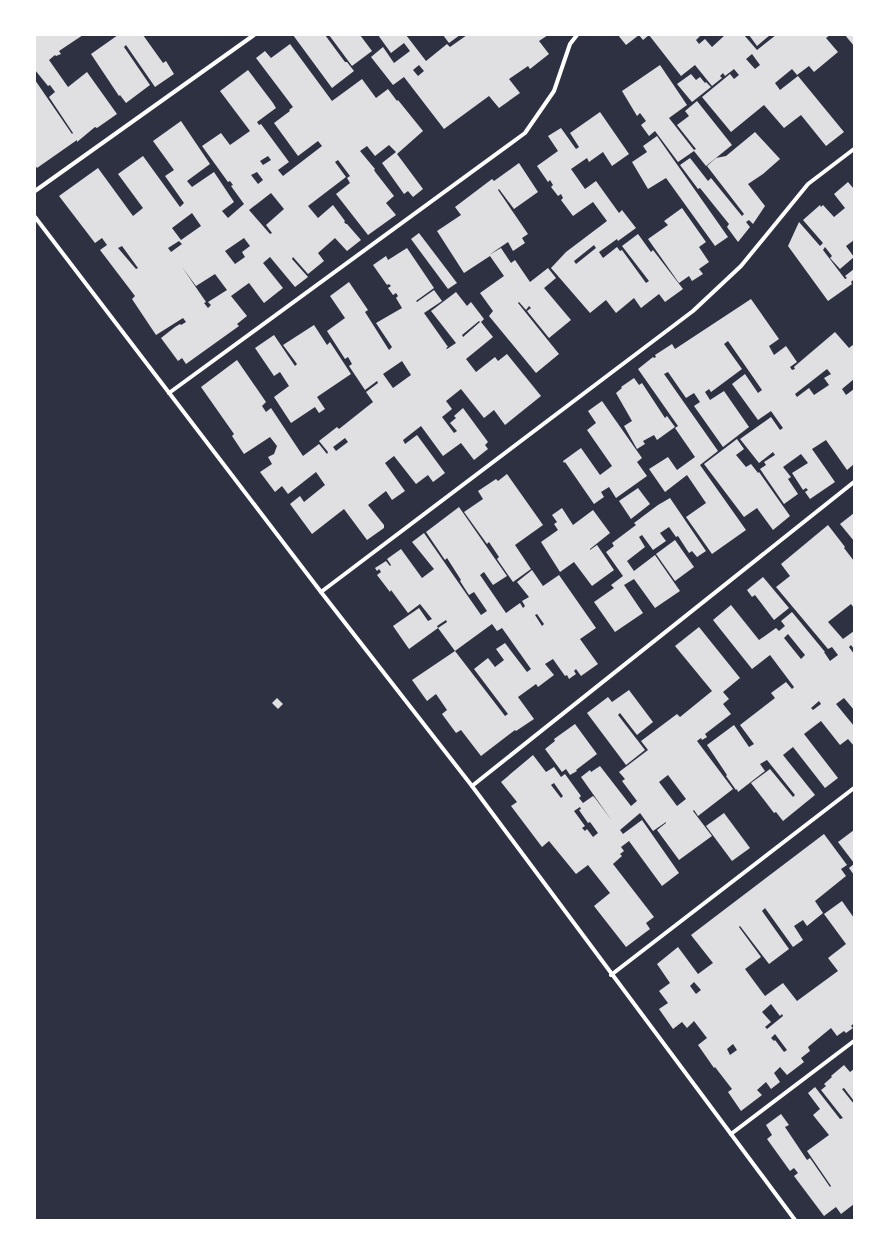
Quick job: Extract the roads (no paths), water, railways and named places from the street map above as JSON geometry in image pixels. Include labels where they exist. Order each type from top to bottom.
[{"type":"street","points":[[35,191],[254,35]]},
{"type":"street","points":[[169,393],[525,133],[554,91],[570,44],[577,35]]},
{"type":"street","points":[[321,592],[693,311],[741,266],[808,184],[854,149]]},
{"type":"street","points":[[35,217],[321,592],[472,786],[611,975],[795,1220]]},
{"type":"street","points":[[472,786],[854,482]]},
{"type":"street","points":[[611,975],[854,788]]},
{"type":"street","points":[[731,1134],[854,1041]]}]
